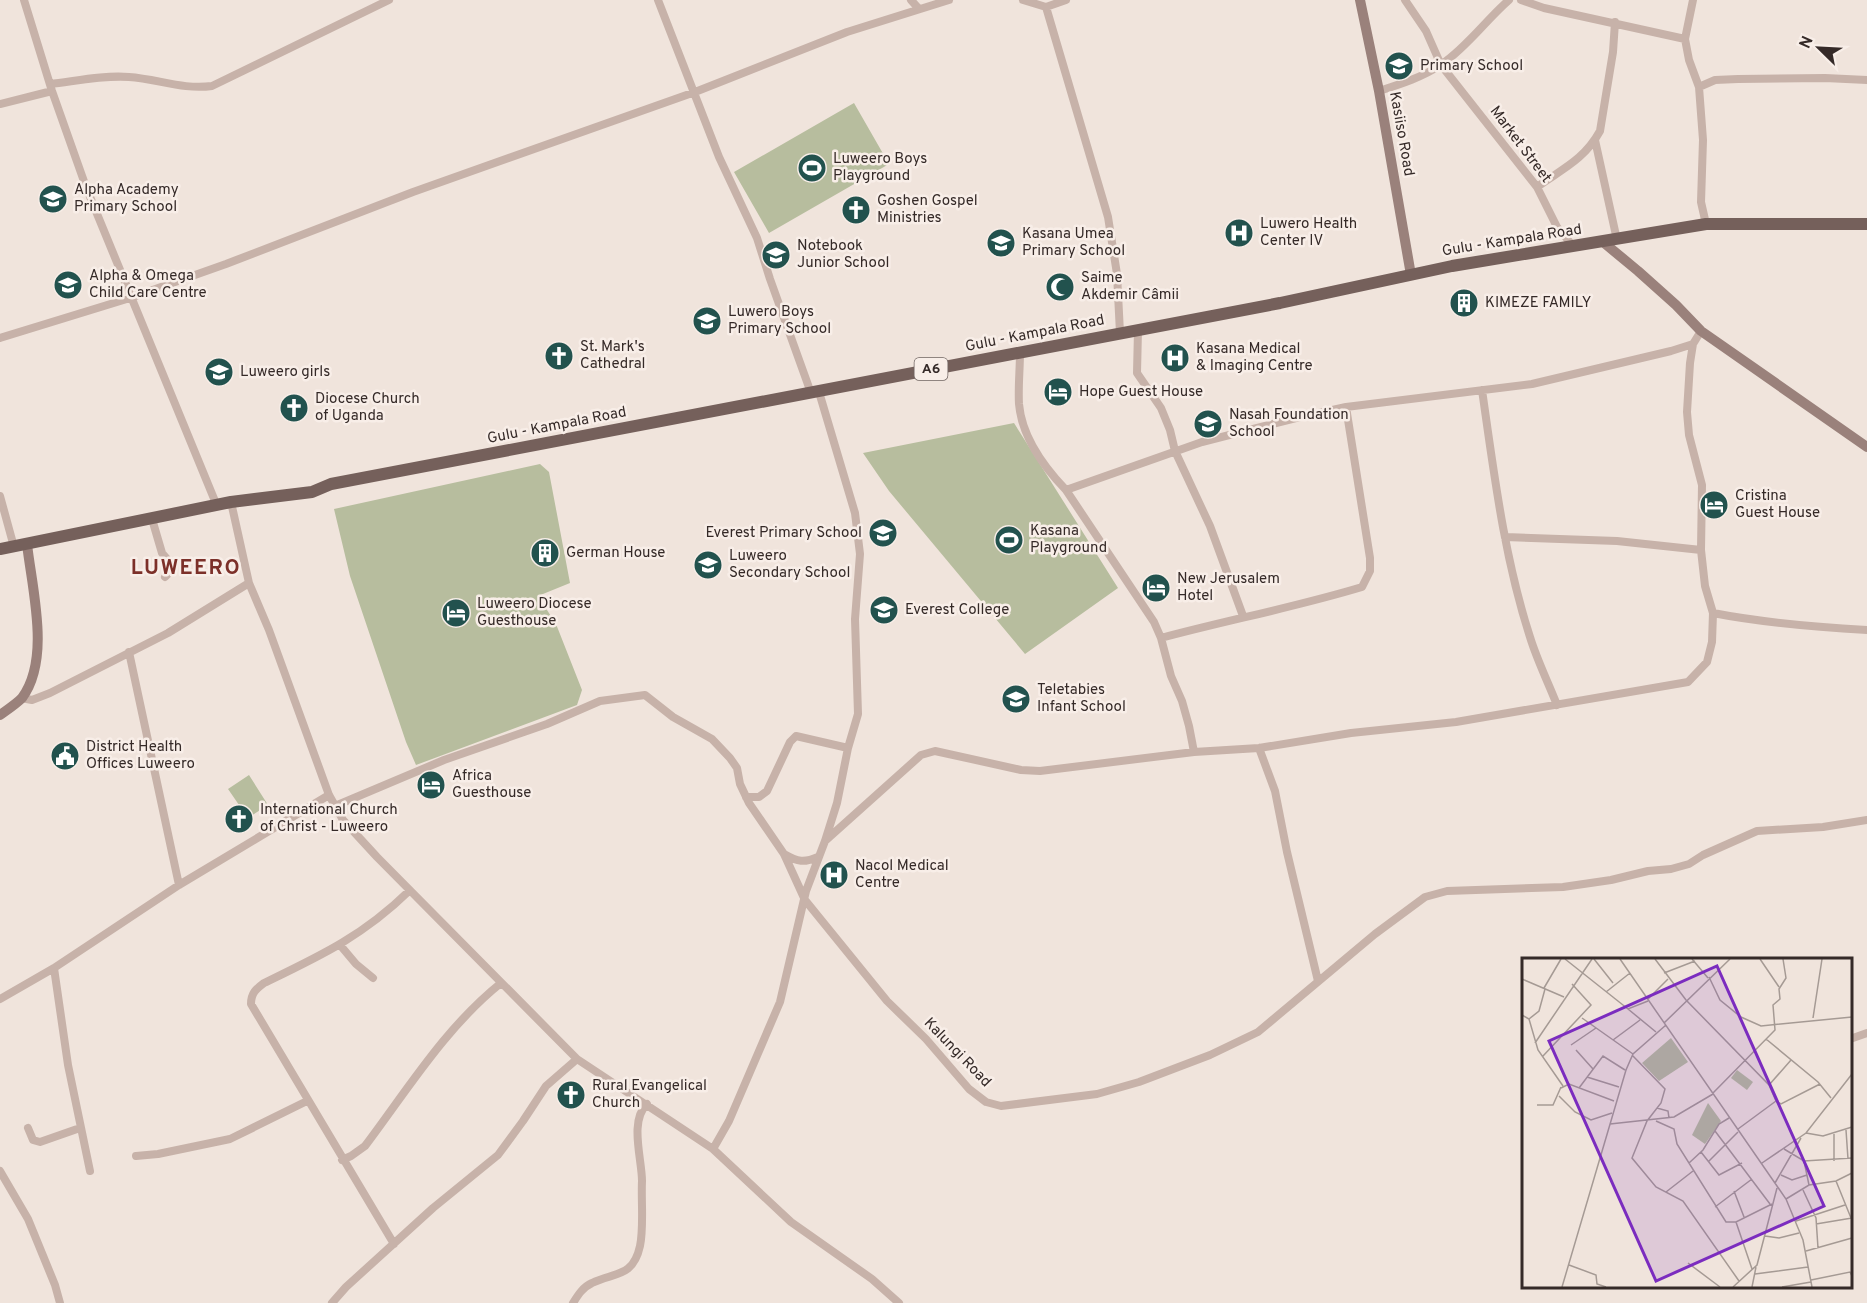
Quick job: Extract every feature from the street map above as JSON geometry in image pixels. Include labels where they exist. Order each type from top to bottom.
[{"type":"main road","name":"Kasiiso Road","points":[[1360,0],[1379,91],[1411,275]]},
{"type":"main road","name":"Gulu - Kampala Road","points":[[0,549],[231,502],[312,492],[331,484],[1352,289],[1411,275],[1572,246],[1706,224],[1867,224]]},
{"type":"main road","points":[[1602,242],[1676,305],[1701,331],[1867,447]]},
{"type":"main road","points":[[0,715],[21,698],[32,676],[39,648],[27,544]]},
{"type":"street","points":[[24,0],[86,187],[217,506]]},
{"type":"street","points":[[0,104],[51,87],[117,77],[141,78],[184,87],[212,86],[389,0]]},
{"type":"street","points":[[658,0],[719,157],[757,237],[770,279],[815,392],[855,513],[860,554],[855,620],[858,714],[848,748],[837,803],[810,878],[780,1002],[729,1121],[713,1149]]},
{"type":"street","points":[[911,0],[919,9]]},
{"type":"street","points":[[0,338],[130,298],[312,232],[413,192],[695,92],[847,32],[949,0]]},
{"type":"street","points":[[1023,0],[1046,7],[1066,0]]},
{"type":"street","name":"Market Street","points":[[1405,0],[1425,31],[1441,65],[1537,187],[1557,227],[1572,246]]},
{"type":"street","points":[[1379,91],[1423,75],[1441,65],[1509,0]]},
{"type":"street","points":[[1521,0],[1544,8],[1685,39]]},
{"type":"street","points":[[1694,0],[1685,39],[1689,60],[1699,87],[1703,140],[1701,202],[1706,224]]},
{"type":"street","points":[[1046,7],[1108,217],[1117,274],[1120,333]]},
{"type":"street","points":[[1537,187],[1576,162],[1600,131],[1615,22]]},
{"type":"street","points":[[1699,87],[1715,80],[1738,79],[1867,80]]},
{"type":"street","points":[[1595,140],[1617,240]]},
{"type":"street","points":[[1138,330],[1137,373],[1161,408],[1175,451],[1210,526],[1243,616]]},
{"type":"street","points":[[825,841],[921,755],[928,752],[945,752],[1021,770],[1040,771],[1194,752],[1259,748],[1351,733],[1456,722],[1688,682],[1707,662],[1712,642],[1713,614],[1705,586],[1701,550],[1702,485],[1689,435],[1687,412],[1693,344],[1701,331]]},
{"type":"street","points":[[1066,490],[1175,451],[1296,418],[1346,407],[1532,384],[1693,344]]},
{"type":"street","points":[[1020,351],[1019,403],[1026,431],[1039,456],[1066,490],[1146,608],[1161,638],[1171,676],[1189,726],[1194,752]]},
{"type":"street","points":[[1482,390],[1514,582],[1530,638],[1557,705]]},
{"type":"street","points":[[1161,638],[1243,616],[1338,595],[1362,587],[1370,571],[1370,558],[1346,407]]},
{"type":"street","points":[[0,496],[14,547]]},
{"type":"street","points":[[231,502],[249,583],[269,630],[329,795],[350,828],[409,891],[577,1059],[713,1149],[791,1222],[872,1280],[899,1303]]},
{"type":"street","points":[[152,519],[162,553],[168,560],[168,574],[165,578]]},
{"type":"street","points":[[1505,537],[1617,541],[1701,550]]},
{"type":"street","points":[[21,698],[32,700],[50,693],[168,633],[249,583]]},
{"type":"street","points":[[1713,614],[1823,628],[1867,630]]},
{"type":"street","points":[[129,652],[179,885]]},
{"type":"street","name":"Kalungi Road","points":[[335,806],[404,776],[547,724],[600,701],[640,694],[649,697],[665,712],[712,739],[737,768],[740,784],[746,796],[784,854],[805,900],[887,1001],[926,1040],[969,1089],[986,1102],[1001,1106],[1097,1094],[1139,1082],[1258,1032],[1375,934],[1425,897],[1447,891],[1563,887],[1611,880],[1689,864],[1703,855],[1757,831],[1823,827],[1867,820]]},
{"type":"street","points":[[746,796],[759,797],[764,794],[790,742],[796,736],[848,748]]},
{"type":"street","points":[[1259,748],[1275,791],[1318,981]]},
{"type":"street","points":[[0,999],[54,968],[179,885],[329,795]]},
{"type":"street","points":[[784,854],[799,862],[818,856]]},
{"type":"street","points":[[394,1244],[307,1101],[251,1004],[251,998],[256,989],[264,984],[340,945],[381,917],[409,891]]},
{"type":"street","points":[[340,945],[356,964],[373,978]]},
{"type":"street","points":[[54,968],[68,1065],[90,1171]]},
{"type":"street","points":[[342,1160],[365,1146],[445,1037],[478,1001],[501,983]]},
{"type":"street","points":[[1852,1039],[1867,1033]]},
{"type":"street","points":[[332,1303],[346,1287],[451,1192],[476,1175],[498,1155],[546,1086],[577,1059]]},
{"type":"street","points":[[136,1156],[158,1154],[230,1139],[307,1101]]},
{"type":"street","points":[[573,1303],[581,1291],[591,1283],[618,1275],[627,1269],[633,1263],[639,1250],[642,1233],[642,1180],[639,1119],[647,1104]]},
{"type":"street","points":[[28,1128],[33,1140],[40,1142],[80,1128]]},
{"type":"street","points":[[0,1171],[28,1219],[60,1303]]},
{"type":"green space","name":"Luweero Boys Playground","points":[[854,103],[889,164],[769,233],[734,172]]},
{"type":"green space","name":"Kasana Playground","points":[[1014,423],[1118,588],[1025,654],[889,491],[863,453]]},
{"type":"green space","name":"Luweero Diocese Guesthouse","points":[[540,464],[549,472],[570,583],[538,596],[556,624],[582,690],[577,705],[416,765],[406,742],[350,576],[334,509]]},
{"type":"green space","points":[[249,775],[268,805],[248,818],[228,789]]},
{"type":"place","name":"Primary School","points":[[1399,66]]},
{"type":"place","name":"Luweero Boys Playground","points":[[812,168]]},
{"type":"place","name":"Alpha Academy Primary School","points":[[53,199]]},
{"type":"place","name":"Goshen Gospel Ministries","points":[[856,210]]},
{"type":"place","name":"Luwero Health Center IV","points":[[1239,233]]},
{"type":"place","name":"Kasana Umea Primary School","points":[[1001,243]]},
{"type":"place","name":"Notebook Junior School","points":[[776,255]]},
{"type":"place","name":"Alpha & Omega Child Care Centre","points":[[68,285]]},
{"type":"place","name":"Saime Akdemir Câmii","points":[[1060,287]]},
{"type":"place","name":"KIMEZE FAMILY","points":[[1464,303]]},
{"type":"place","name":"Luwero Boys Primary School","points":[[707,321]]},
{"type":"place","name":"St. Mark's Cathedral","points":[[559,356]]},
{"type":"place","name":"Kasana Medical & Imaging Centre","points":[[1175,358]]},
{"type":"place","name":"Luweero girls","points":[[219,372]]},
{"type":"place","name":"Hope Guest House","points":[[1058,392]]},
{"type":"place","name":"Diocese Church of Uganda","points":[[294,408]]},
{"type":"place","name":"Nasah Foundation School","points":[[1208,424]]},
{"type":"place","name":"Cristina Guest House","points":[[1714,505]]},
{"type":"place","name":"Everest Primary School","points":[[883,533]]},
{"type":"place","name":"Kasana Playground","points":[[1009,540]]},
{"type":"place","name":"German House","points":[[545,553]]},
{"type":"place","name":"Luweero Secondary School","points":[[708,565]]},
{"type":"place","name":"New Jerusalem Hotel","points":[[1156,588]]},
{"type":"place","name":"Everest College","points":[[884,610]]},
{"type":"place","name":"Luweero Diocese Guesthouse","points":[[456,613]]},
{"type":"place","name":"Teletabies Infant School","points":[[1016,699]]},
{"type":"place","name":"District Health Offices Luweero","points":[[65,756]]},
{"type":"place","name":"Africa Guesthouse","points":[[431,785]]},
{"type":"place","name":"International Church of Christ - Luweero","points":[[239,819]]},
{"type":"place","name":"Nacol Medical Centre","points":[[834,875]]},
{"type":"place","name":"Rural Evangelical Church","points":[[571,1095]]},
{"type":"district","name":"LUWEERO","points":[[186,568]]}]
